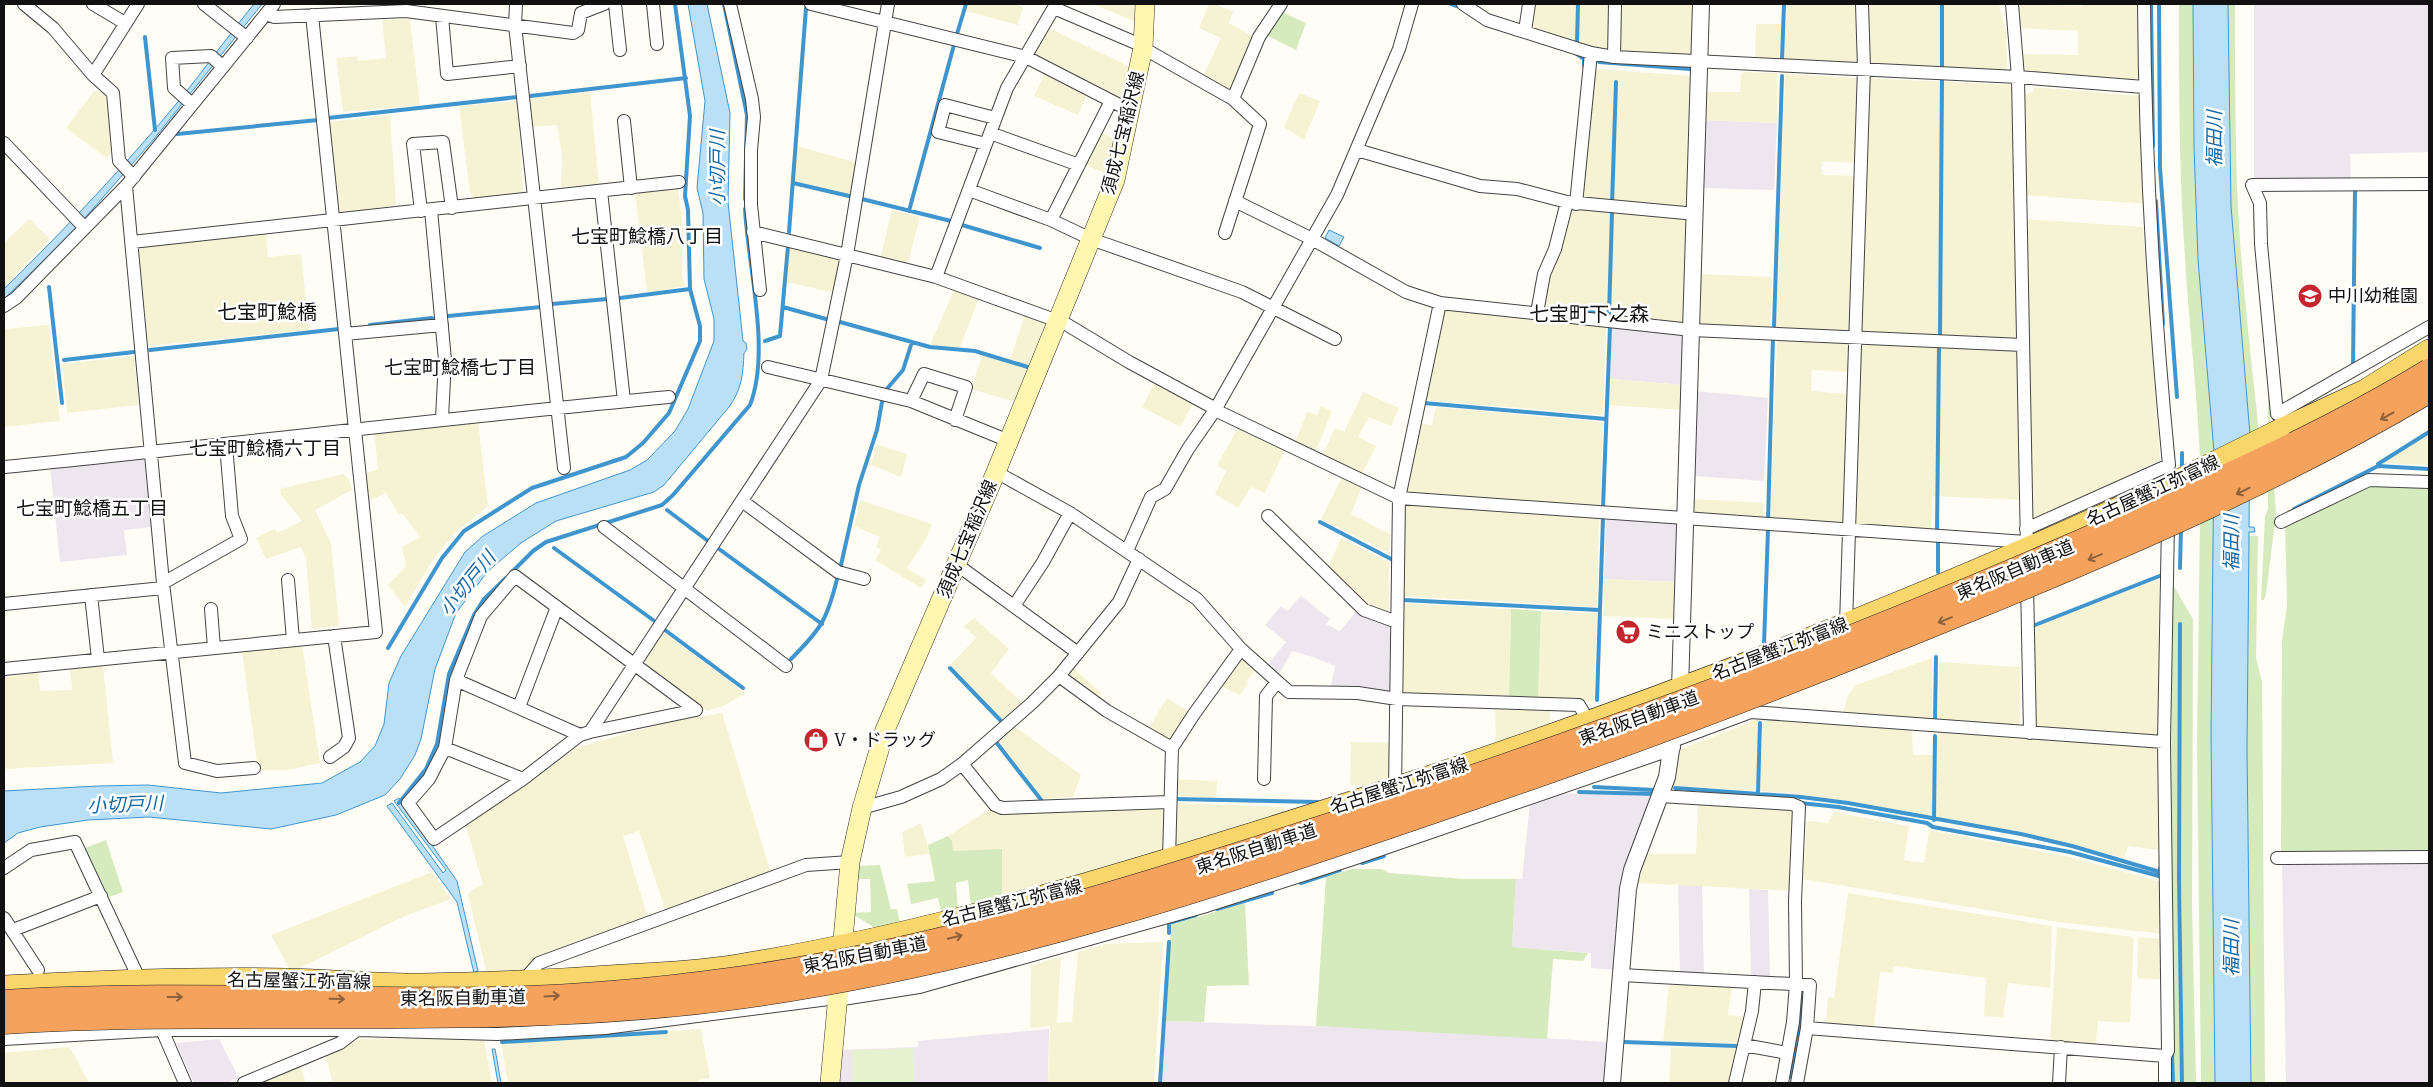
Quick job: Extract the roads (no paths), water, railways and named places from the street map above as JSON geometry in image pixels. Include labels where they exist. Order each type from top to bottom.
[{"type":"highway","name":"東名阪自動車道","points":[[4,1002],[127,997],[495,999],[601,993],[673,987],[779,972],[887,952],[974,932],[1179,874],[1425,794],[1662,710],[1879,627],[2089,538],[2286,450],[2389,396],[2429,371]]},
{"type":"highway","name":"東名阪自動車道","points":[[4,1022],[136,1016],[495,1017],[613,1010],[734,998],[852,979],[909,968],[1025,939],[1145,905],[1414,818],[1549,772],[1792,681],[2026,587],[2202,510],[2338,443],[2429,392]]},
{"type":"main road","name":"須成七宝稲沢線","points":[[830,1083],[836,998],[850,862],[862,808],[885,730],[1009,441],[1115,180],[1143,47],[1145,4]]},
{"type":"main road","name":"名古屋蟹江弥富線","points":[[4,986],[140,980],[284,979],[416,984],[617,976],[734,966],[842,945],[1048,896],[1395,789],[1680,689],[1846,624],[2168,475],[2279,430],[2364,390],[2429,350]]},
{"type":"street","points":[[24,4],[53,28],[93,75],[113,92],[127,175],[163,585],[185,763],[217,771],[254,768]]},
{"type":"street","points":[[93,4],[125,24]]},
{"type":"street","points":[[93,75],[138,4]]},
{"type":"street","points":[[204,4],[242,33]]},
{"type":"street","points":[[516,4],[515,25],[564,468]]},
{"type":"street","points":[[4,306],[16,298],[81,223],[127,175],[186,99],[242,33],[270,9],[274,17],[406,11],[573,34],[578,30],[581,13],[604,4]]},
{"type":"street","points":[[614,4],[620,50]]},
{"type":"street","points":[[653,4],[657,44]]},
{"type":"street","points":[[730,4],[752,100],[753,129],[750,178],[753,232],[760,290]]},
{"type":"street","points":[[811,4],[1026,57],[1131,111]]},
{"type":"street","points":[[456,680],[585,734],[696,710],[634,666],[515,576],[481,616],[456,680],[445,748],[429,779],[408,803],[434,839],[523,779],[585,734],[634,666],[821,380],[846,255],[888,4]]},
{"type":"street","points":[[1233,99],[1259,37],[1281,4]]},
{"type":"street","points":[[1127,551],[1151,497],[1165,489],[1188,449],[1215,409],[1337,196],[1399,47],[1412,4]]},
{"type":"street","points":[[1463,4],[1487,20],[1591,53],[1614,56],[2018,76],[2144,87]]},
{"type":"street","points":[[1525,31],[1529,4]]},
{"type":"street","points":[[1614,56],[1616,4]]},
{"type":"street","points":[[1612,1083],[1628,888],[1632,870],[1667,777],[1680,689],[1701,4]]},
{"type":"street","points":[[1846,624],[1864,68],[1862,4]]},
{"type":"street","points":[[2012,4],[2018,76],[2030,733]]},
{"type":"street","points":[[2144,4],[2144,87],[2151,265],[2168,475],[2164,742],[2168,1051],[2165,1056],[2165,1083]]},
{"type":"street","points":[[936,277],[1007,88],[1055,6],[1143,47],[1233,99],[1260,124],[1225,233]]},
{"type":"street","points":[[4,666],[98,659],[376,632],[312,15]]},
{"type":"street","points":[[442,16],[447,74],[520,66]]},
{"type":"street","points":[[1537,313],[1544,274],[1571,203],[1591,53]]},
{"type":"street","points":[[186,99],[174,88],[172,58],[218,62]]},
{"type":"street","points":[[1051,220],[1111,100]]},
{"type":"street","points":[[996,118],[945,105],[938,132],[988,139],[1079,165]]},
{"type":"street","points":[[624,121],[631,188]]},
{"type":"street","points":[[442,418],[445,360],[442,325],[426,211],[413,144],[444,142],[452,208]]},
{"type":"street","points":[[4,143],[81,223]]},
{"type":"street","points":[[1357,150],[1480,186],[1517,190],[1571,203],[1696,214]]},
{"type":"street","points":[[132,242],[679,182]]},
{"type":"street","points":[[2429,184],[2252,185],[2260,203],[2276,414],[2429,327]]},
{"type":"street","points":[[968,190],[1051,220],[1091,239],[1225,285],[1335,339]]},
{"type":"street","points":[[601,191],[624,401]]},
{"type":"street","points":[[1235,201],[1312,239],[1406,292],[1440,303],[1692,330],[2023,346]]},
{"type":"street","points":[[753,232],[936,277],[1058,321],[1215,409],[1399,498],[1849,530],[2026,540]]},
{"type":"street","points":[[1395,789],[1399,498],[1440,303]]},
{"type":"street","points":[[345,334],[442,325]]},
{"type":"street","points":[[768,367],[911,401],[1009,441]]},
{"type":"street","points":[[911,401],[924,374],[966,388],[955,420]]},
{"type":"street","points":[[4,467],[226,445],[442,418],[669,397]]},
{"type":"street","points":[[4,604],[163,585],[242,539],[232,516],[226,445]]},
{"type":"street","points":[[996,472],[1070,513],[1197,599],[1241,649],[1289,692],[1358,693],[1397,699],[1579,705],[1588,722]]},
{"type":"street","points":[[2281,522],[2369,480],[2429,482]]},
{"type":"street","points":[[742,501],[838,572],[864,579]]},
{"type":"street","points":[[1014,606],[1043,562],[1070,513]]},
{"type":"street","points":[[1268,516],[1364,610],[1397,622]]},
{"type":"street","points":[[604,527],[786,666]]},
{"type":"street","points":[[862,808],[902,797],[940,779],[962,764],[1032,703],[1059,676],[1119,602],[1139,559]]},
{"type":"street","points":[[956,564],[1078,653]]},
{"type":"street","points":[[288,580],[293,640]]},
{"type":"street","points":[[91,595],[98,659]]},
{"type":"street","points":[[519,707],[557,608]]},
{"type":"street","points":[[211,609],[214,648]]},
{"type":"street","points":[[330,757],[344,747],[349,738],[334,636]]},
{"type":"street","points":[[1169,860],[1169,802],[1172,748],[1241,649]]},
{"type":"street","points":[[1059,676],[1107,711],[1172,748]]},
{"type":"street","points":[[1264,779],[1266,696],[1277,682]]},
{"type":"street","points":[[4,1039],[162,1030],[357,1030],[497,1034],[605,1028],[836,998],[919,985],[1198,906],[1341,861],[1672,744],[1751,712],[2164,742]]},
{"type":"street","points":[[445,748],[523,779]]},
{"type":"street","points":[[962,764],[995,805],[1002,808],[1169,802]]},
{"type":"street","points":[[1660,796],[1792,804],[1799,807],[1795,901],[1796,984],[1788,1053],[1782,1083]]},
{"type":"street","points":[[4,868],[31,850],[75,842],[140,980],[185,1083]]},
{"type":"street","points":[[2277,858],[2429,857]]},
{"type":"street","points":[[524,980],[539,963],[806,866],[850,862]]},
{"type":"street","points":[[12,930],[101,896]]},
{"type":"street","points":[[4,918],[38,970]]},
{"type":"street","points":[[1621,975],[1810,985],[1807,1028],[1797,1083]]},
{"type":"street","points":[[1735,1083],[1752,1011],[1755,982]]},
{"type":"street","points":[[1807,1028],[2165,1056]]},
{"type":"street","points":[[244,1083],[340,1043],[357,1030]]},
{"type":"street","points":[[1744,1045],[1788,1053]]},
{"type":"street","points":[[2059,1083],[2061,1047]]},
{"type":"water","points":[[254,4],[262,4],[154,139],[71,234],[4,299],[4,289],[73,219],[139,147],[182,97]]},
{"type":"water","name":"小切戸川","points":[[688,4],[707,4],[730,113],[728,202],[743,341],[746,343],[747,349],[744,353],[739,388],[729,407],[664,485],[654,492],[556,521],[521,543],[488,571],[456,613],[435,669],[421,739],[415,755],[400,779],[385,795],[336,815],[271,829],[149,817],[88,820],[40,827],[18,833],[4,843],[4,791],[148,785],[221,793],[322,783],[360,762],[375,746],[384,724],[389,683],[401,656],[465,552],[483,536],[536,503],[630,470],[647,460],[675,431],[688,409],[714,341],[714,319],[704,279],[703,213],[697,188],[705,101]]},
{"type":"water","name":"福田川","points":[[2193,4],[2228,4],[2231,206],[2250,435],[2249,527],[2254,527],[2255,532],[2249,532],[2247,749],[2251,1083],[2215,1083],[2211,735],[2214,452],[2198,260],[2194,147]]},
{"type":"water","points":[[1329,230],[1344,237],[1339,246],[1325,238]]},
{"type":"water","points":[[399,798],[457,881],[478,971],[474,973],[457,902],[387,806],[392,803],[443,873],[446,870],[394,801]]},
{"type":"water","points":[[492,1049],[495,1049],[501,1083],[498,1083]]},
{"type":"waterway","points":[[388,648],[442,558],[464,531],[532,488],[626,457],[643,443],[669,413],[700,341],[700,326],[690,289],[688,210],[685,196],[690,116],[675,4]]},
{"type":"waterway","points":[[724,4],[747,115],[745,199]]},
{"type":"waterway","points":[[957,34],[966,4]]},
{"type":"waterway","points":[[1451,4],[1456,6]]},
{"type":"waterway","points":[[1577,42],[1578,4]]},
{"type":"waterway","points":[[1782,60],[1784,4]]},
{"type":"waterway","points":[[1942,4],[1942,67]]},
{"type":"waterway","points":[[2151,4],[2153,146]]},
{"type":"waterway","points":[[2159,4],[2160,168],[2177,397]]},
{"type":"waterway","points":[[789,232],[806,8]]},
{"type":"waterway","points":[[145,37],[155,130]]},
{"type":"waterway","points":[[909,211],[954,45]]},
{"type":"waterway","points":[[1577,54],[1584,59],[1584,66]]},
{"type":"waterway","points":[[1599,62],[1690,69]]},
{"type":"waterway","points":[[1774,326],[1782,76]]},
{"type":"waterway","points":[[530,96],[686,78]]},
{"type":"waterway","points":[[1940,336],[1942,79]]},
{"type":"waterway","points":[[1612,205],[1616,82]]},
{"type":"waterway","points":[[328,118],[518,97]]},
{"type":"waterway","points":[[177,134],[318,120]]},
{"type":"waterway","points":[[793,183],[849,196]]},
{"type":"waterway","points":[[2353,367],[2355,190]]},
{"type":"waterway","points":[[862,199],[951,221]]},
{"type":"waterway","points":[[2156,201],[2163,324]]},
{"type":"waterway","points":[[511,573],[533,551],[546,542],[662,505],[673,495],[750,405],[756,383],[758,335],[745,209]]},
{"type":"waterway","points":[[1609,316],[1612,213]]},
{"type":"waterway","points":[[962,225],[1040,248]]},
{"type":"waterway","points":[[765,341],[780,336],[788,246]]},
{"type":"waterway","points":[[49,287],[62,403]]},
{"type":"waterway","points":[[620,298],[690,289]]},
{"type":"waterway","points":[[552,304],[607,299]]},
{"type":"waterway","points":[[448,316],[541,307]]},
{"type":"waterway","points":[[783,307],[826,319]]},
{"type":"waterway","points":[[1555,309],[1609,314]]},
{"type":"waterway","points":[[370,325],[432,318]]},
{"type":"waterway","points":[[840,322],[930,347],[975,351],[1031,368]]},
{"type":"waterway","points":[[1603,507],[1610,327]]},
{"type":"waterway","points":[[150,350],[339,329]]},
{"type":"waterway","points":[[1768,521],[1773,337]]},
{"type":"waterway","points":[[886,390],[903,370],[912,342]]},
{"type":"waterway","points":[[1937,532],[1939,346]]},
{"type":"waterway","points":[[64,360],[134,352]]},
{"type":"waterway","points":[[841,565],[859,485],[877,430],[882,402]]},
{"type":"waterway","points":[[1424,403],[1606,419]]},
{"type":"waterway","points":[[2378,466],[2378,464],[2429,432]]},
{"type":"waterway","points":[[2182,453],[2182,470]]},
{"type":"waterway","points":[[2294,509],[2378,466],[2429,469]]},
{"type":"waterway","points":[[667,510],[708,541]]},
{"type":"waterway","points":[[1597,700],[1603,518]]},
{"type":"waterway","points":[[1320,522],[1393,560],[1393,562]]},
{"type":"waterway","points":[[2180,568],[2181,527]]},
{"type":"waterway","points":[[1764,645],[1768,529]]},
{"type":"waterway","points":[[1938,540],[1938,572]]},
{"type":"waterway","points":[[554,548],[653,620]]},
{"type":"waterway","points":[[719,549],[822,624]]},
{"type":"waterway","points":[[2035,625],[2162,575],[2162,578]]},
{"type":"waterway","points":[[399,803],[426,769],[437,744],[449,674],[474,615],[484,599],[506,578]]},
{"type":"waterway","points":[[791,659],[822,623],[830,605],[837,579]]},
{"type":"waterway","points":[[1403,600],[1600,610]]},
{"type":"waterway","points":[[2180,624],[2179,877],[2182,1083]]},
{"type":"waterway","points":[[665,630],[743,688]]},
{"type":"waterway","points":[[1935,720],[1936,657]]},
{"type":"waterway","points":[[950,668],[1002,722]]},
{"type":"waterway","points":[[1758,794],[1760,723]]},
{"type":"waterway","points":[[1934,820],[1935,736]]},
{"type":"waterway","points":[[996,742],[1042,801]]},
{"type":"waterway","points":[[1594,787],[1655,790]]},
{"type":"waterway","points":[[1675,788],[1801,797],[1848,803],[2021,834],[2072,846],[2160,872],[2160,868]]},
{"type":"waterway","points":[[1579,792],[1654,794]]},
{"type":"waterway","points":[[1173,799],[1318,802]]},
{"type":"waterway","points":[[1800,803],[1838,807],[1927,823],[1933,827],[2070,852],[2159,876]]},
{"type":"waterway","points":[[1362,863],[1384,856]]},
{"type":"waterway","points":[[1301,883],[1340,870]]},
{"type":"waterway","points":[[1217,909],[1272,893]]},
{"type":"waterway","points":[[1169,933],[1169,923],[1196,915]]},
{"type":"waterway","points":[[1160,1083],[1169,942]]},
{"type":"waterway","points":[[1791,1077],[1801,1023],[1801,997]]},
{"type":"waterway","points":[[502,1042],[666,1032]]},
{"type":"waterway","points":[[1624,1042],[1736,1046]]},
{"type":"waterway","points":[[2172,1053],[2173,1083]]},
{"type":"place","name":"中川幼稚園","points":[[2310,296]]},
{"type":"place","name":"ミニストップ","points":[[1628,632]]},
{"type":"place","name":"V・ドラッグ","points":[[816,740]]},
{"type":"district","name":"七宝町鯰橋八丁目","points":[[647,236]]},
{"type":"district","name":"七宝町鯰橋","points":[[267,312]]},
{"type":"district","name":"七宝町下之森","points":[[1589,314]]},
{"type":"district","name":"七宝町鯰橋七丁目","points":[[460,367]]},
{"type":"district","name":"七宝町鯰橋六丁目","points":[[265,448]]},
{"type":"district","name":"七宝町鯰橋五丁目","points":[[92,508]]}]
